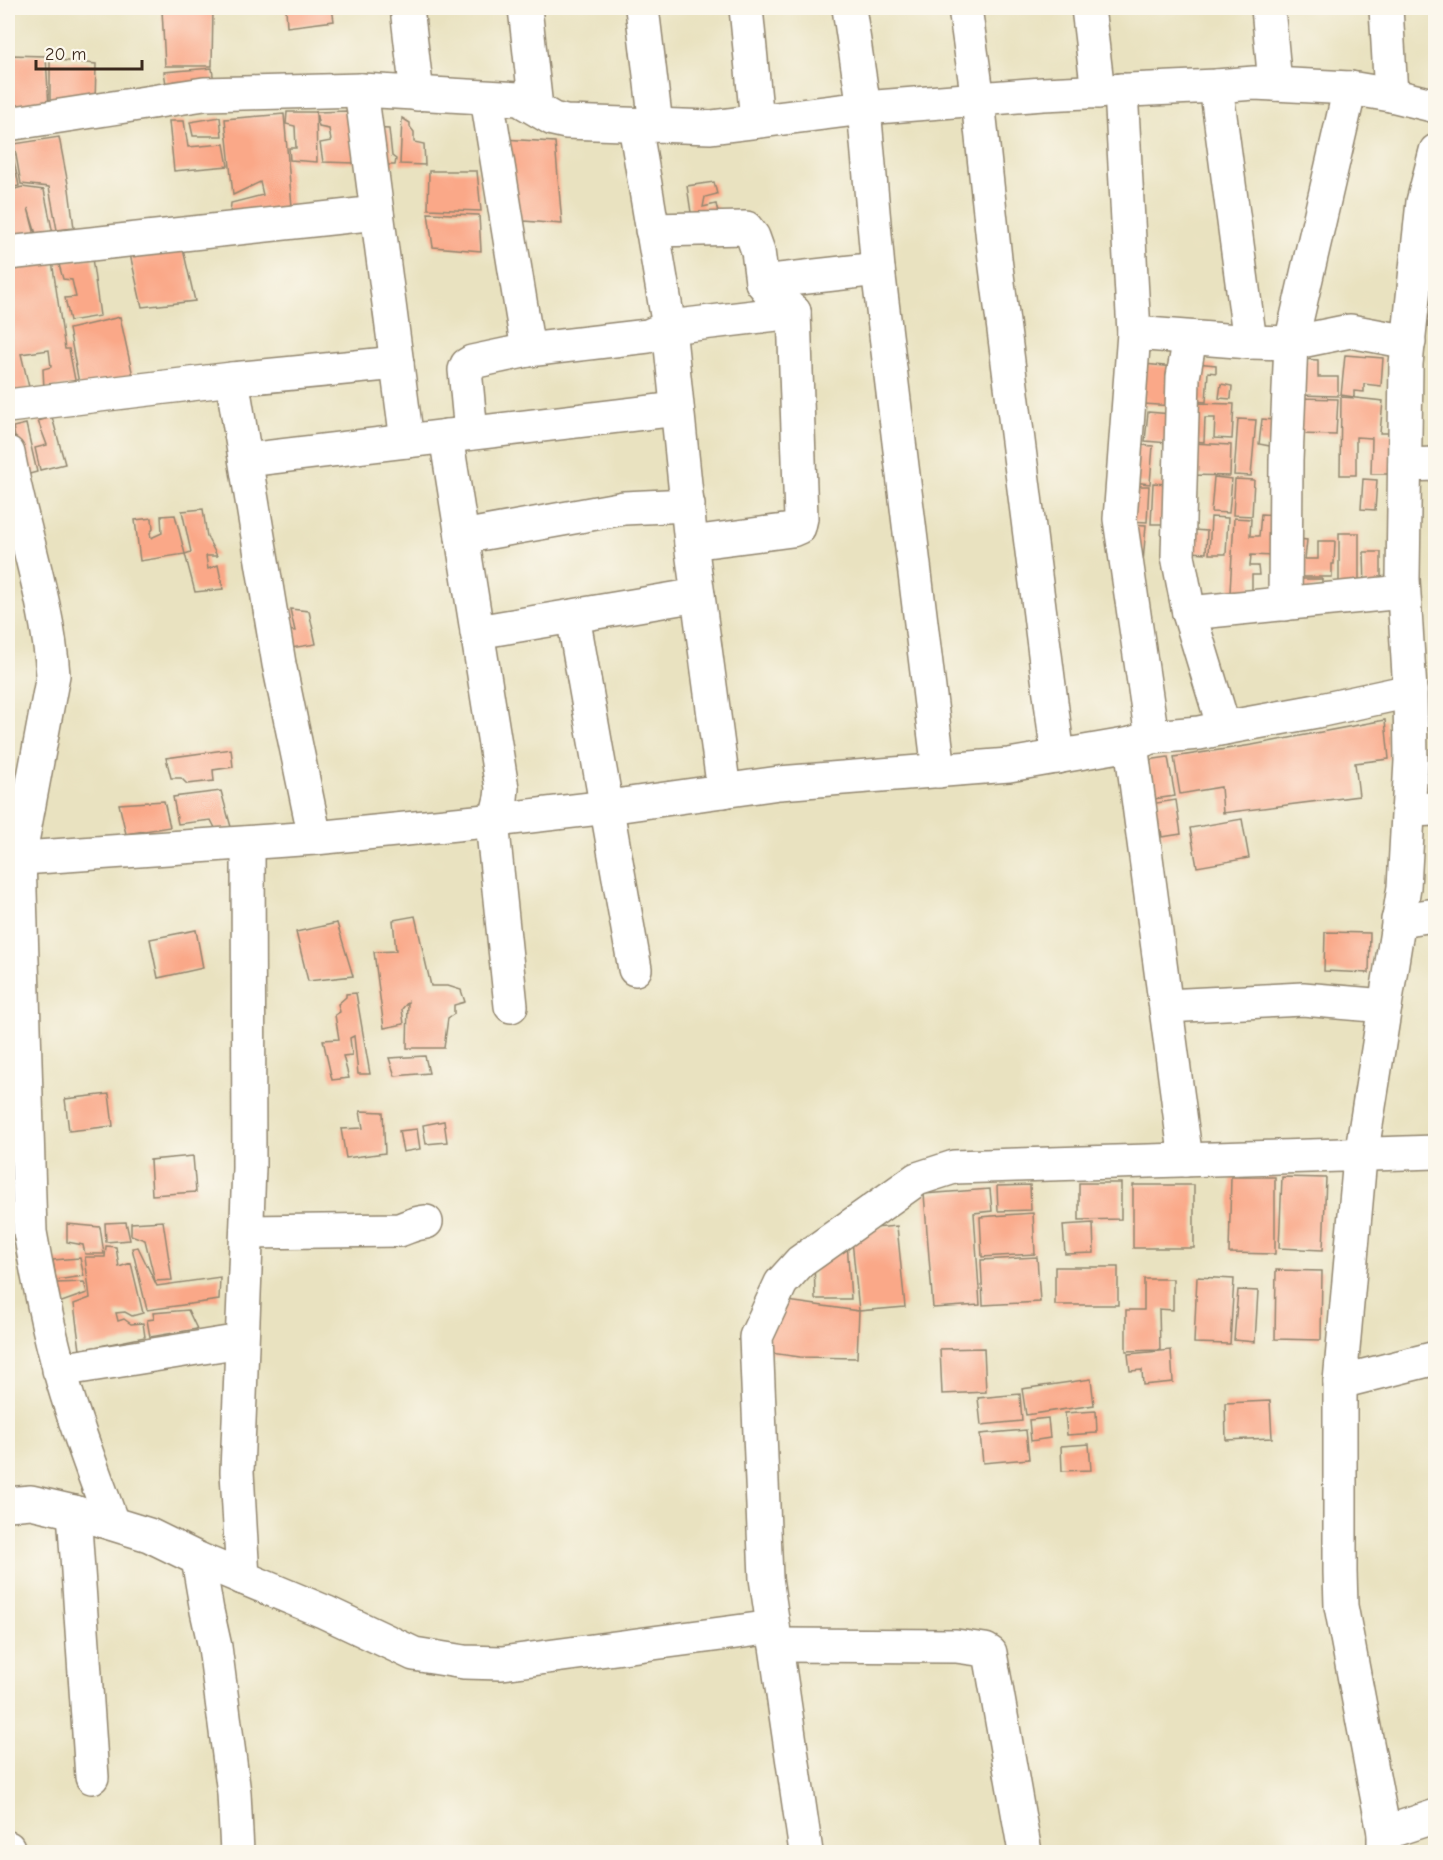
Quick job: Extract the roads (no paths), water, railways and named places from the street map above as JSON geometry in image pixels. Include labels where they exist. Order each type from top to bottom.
[{"type":"street","points":[[407,8],[417,94]]},
{"type":"street","points":[[525,8],[536,108]]},
{"type":"street","points":[[642,8],[652,230],[669,327],[691,543],[724,791]]},
{"type":"street","points":[[746,8],[757,121]]},
{"type":"street","points":[[849,8],[864,108],[878,268],[939,771]]},
{"type":"street","points":[[965,8],[1058,756]]},
{"type":"street","points":[[1088,8],[1109,91],[1134,333],[1120,519],[1166,1006],[1186,1160]]},
{"type":"street","points":[[1268,8],[1275,84]]},
{"type":"street","points":[[1386,8],[1391,95]]},
{"type":"street","points":[[8,124],[204,94],[361,90],[519,99],[553,119],[566,122],[711,127],[864,108],[1254,83],[1350,88],[1436,106]]},
{"type":"street","points":[[1216,86],[1250,342]]},
{"type":"street","points":[[1285,604],[1286,460],[1291,343],[1350,88]]},
{"type":"street","points":[[361,90],[407,441]]},
{"type":"street","points":[[487,98],[528,350]]},
{"type":"street","points":[[1436,151],[1423,202],[1406,364],[1420,464],[1404,592],[1410,691],[1411,761],[1422,809],[1398,920],[1361,1155],[1340,1382],[1341,1606],[1384,1843],[1436,1816]]},
{"type":"street","points":[[8,253],[377,213]]},
{"type":"street","points":[[652,230],[746,228],[753,237],[758,251],[762,282],[770,292],[794,312],[801,518],[799,527],[792,530],[691,543]]},
{"type":"street","points":[[762,282],[878,268]]},
{"type":"street","points":[[511,1006],[493,831],[502,788],[462,537],[459,435],[467,365],[528,350],[648,336],[669,327],[794,312]]},
{"type":"street","points":[[1134,333],[1291,343],[1350,331],[1409,342]]},
{"type":"street","points":[[1190,338],[1183,377],[1178,556],[1189,613],[1224,728]]},
{"type":"street","points":[[8,406],[232,379],[397,363]]},
{"type":"street","points":[[232,379],[279,664],[315,838]]},
{"type":"street","points":[[246,460],[677,409]]},
{"type":"street","points":[[8,453],[33,557],[52,657],[53,675],[13,859],[19,1233],[40,1287],[59,1370],[72,1413],[112,1523]]},
{"type":"street","points":[[462,537],[624,508],[687,505]]},
{"type":"street","points":[[1189,613],[1404,592]]},
{"type":"street","points":[[477,632],[698,595]]},
{"type":"street","points":[[573,616],[635,969]]},
{"type":"street","points":[[13,859],[315,838],[608,807],[779,783],[1009,765],[1199,733],[1410,691]]},
{"type":"street","points":[[243,1578],[237,1472],[249,1168],[248,843]]},
{"type":"street","points":[[1398,920],[1436,915]]},
{"type":"street","points":[[1166,1006],[1303,999],[1385,1006]]},
{"type":"street","points":[[806,1852],[766,1578],[756,1337],[781,1283],[800,1262],[917,1179],[954,1167],[1436,1152]]},
{"type":"street","points":[[246,1232],[399,1230],[411,1224],[426,1222]]},
{"type":"street","points":[[59,1370],[241,1341]]},
{"type":"street","points":[[1340,1382],[1436,1358]]},
{"type":"street","points":[[8,1504],[31,1502],[74,1512],[149,1535],[198,1559],[325,1612],[414,1654],[464,1662],[502,1663],[775,1636],[978,1648],[990,1653],[1025,1852]]},
{"type":"street","points":[[74,1512],[92,1777]]},
{"type":"street","points":[[198,1559],[215,1647],[234,1793],[237,1852]]},
{"type":"street","points":[[8,1848],[9,1852]]}]
